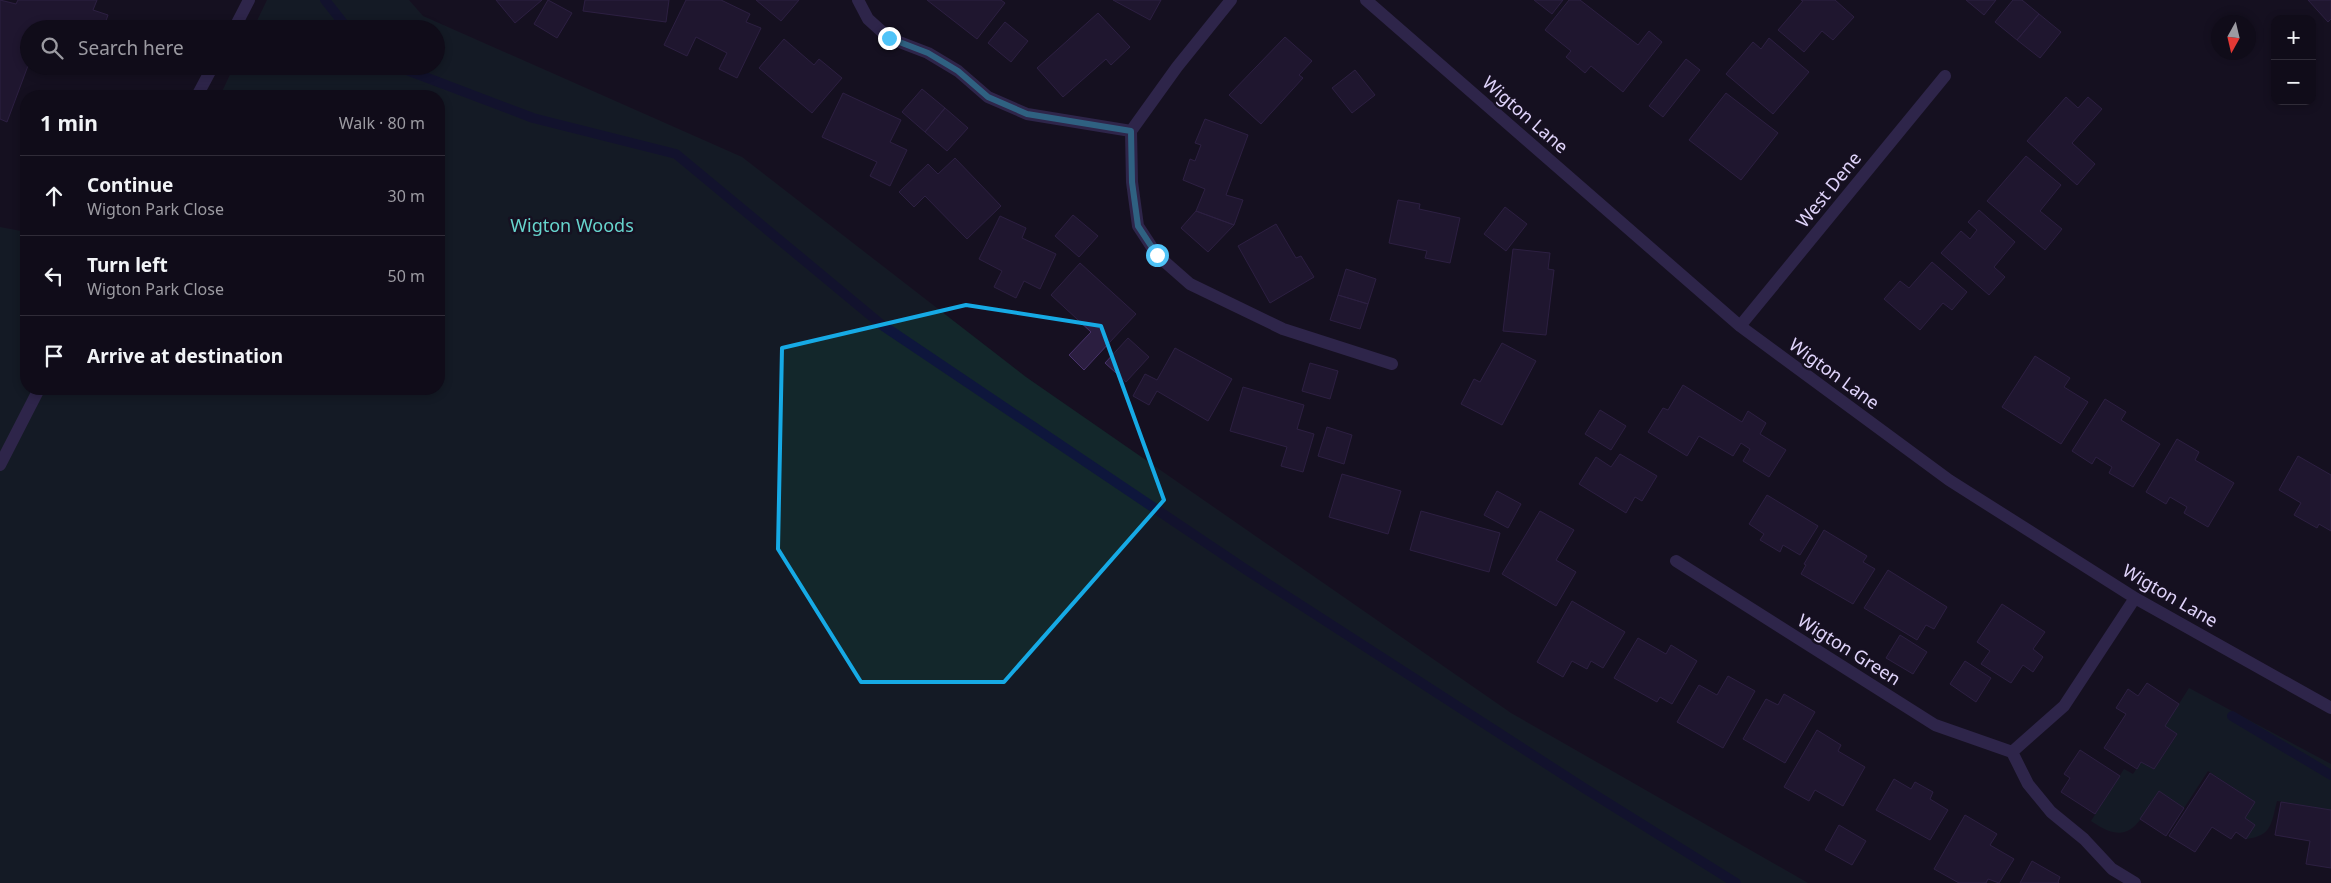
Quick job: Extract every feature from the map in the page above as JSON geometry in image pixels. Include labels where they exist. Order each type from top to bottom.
[{"type":"street","points":[[239,20],[249,0]]},
{"type":"street","points":[[858,0],[868,19],[889,38],[936,58],[958,71],[988,97],[1027,114],[1131,131]]},
{"type":"street","points":[[1231,0],[1177,67],[1131,131],[1132,182],[1138,226],[1157,255],[1190,284],[1284,329],[1392,364]]},
{"type":"street","name":"Wigton Lane","points":[[1366,0],[1740,326],[1949,480],[2135,598],[2331,708]]},
{"type":"street","points":[[200,90],[208,75]]},
{"type":"street","name":"West Dene","points":[[1740,326],[1945,76]]},
{"type":"street","points":[[0,465],[36,395]]},
{"type":"street","name":"Wigton Green","points":[[1676,561],[1935,725],[2012,752]]},
{"type":"street","points":[[2135,598],[2064,706],[2012,752],[2028,784],[2051,812],[2084,839],[2112,869],[2135,883]]},
{"type":"highlighted area","points":[[966,305],[1101,326],[1164,500],[1004,682],[861,682],[778,549],[782,348]]},
{"type":"green space","points":[[267,0],[409,0],[423,16],[432,20],[257,20]]},
{"type":"green space","name":"Wigton Woods","points":[[445,26],[742,157],[1026,377],[1511,713],[1808,883],[0,883],[0,227],[20,231],[20,395],[445,395],[445,90],[223,90],[230,75],[445,75]]},
{"type":"green space","points":[[2189,688],[2331,764],[2331,810],[2277,801],[2266,832],[2246,839],[2255,825],[2245,818],[2255,802],[2208,771],[2184,808],[2159,791],[2139,821],[2125,832],[2105,829],[2091,821],[2124,769],[2133,774],[2141,762],[2154,769],[2177,735],[2165,726]]},
{"type":"building","points":[[0,0],[16,4],[18,0],[97,0],[93,10],[108,15],[106,20],[20,20],[20,75],[25,75],[7,122],[0,119]]},
{"type":"building","points":[[496,0],[542,0],[515,23]]},
{"type":"building","points":[[548,0],[572,13],[557,38],[534,24]]},
{"type":"building","points":[[585,0],[669,0],[666,22],[583,11]]},
{"type":"building","points":[[686,0],[721,0],[750,14],[746,22],[761,28],[737,78],[719,69],[727,53],[696,37],[687,56],[664,45]]},
{"type":"building","points":[[756,0],[799,0],[781,21]]},
{"type":"building","points":[[927,0],[1001,0],[1005,3],[977,39]]},
{"type":"building","points":[[1113,0],[1161,0],[1150,20]]},
{"type":"building","points":[[1534,0],[1563,0],[1552,14]]},
{"type":"building","points":[[1569,0],[1580,0],[1638,45],[1649,31],[1662,42],[1623,92],[1591,66],[1585,73],[1566,57],[1571,51],[1545,30]]},
{"type":"building","points":[[1801,0],[1835,0],[1854,17],[1833,40],[1822,31],[1804,52],[1778,30],[1803,1]]},
{"type":"building","points":[[1966,0],[1996,0],[1984,15]]},
{"type":"building","points":[[2013,0],[2022,0],[2039,14],[2017,40],[1995,22]]},
{"type":"building","points":[[2308,0],[2331,0],[2331,19],[2328,22]]},
{"type":"building","points":[[1098,13],[1130,47],[1111,65],[1106,59],[1063,97],[1037,68]]},
{"type":"building","points":[[2039,14],[2061,32],[2040,58],[2017,40]]},
{"type":"building","points":[[1005,22],[1028,41],[1011,62],[988,43]]},
{"type":"building","points":[[1285,37],[1312,61],[1299,75],[1303,78],[1261,124],[1229,95]]},
{"type":"building","points":[[1769,38],[1809,72],[1773,114],[1726,74],[1753,42],[1761,49]]},
{"type":"building","points":[[784,39],[814,65],[819,59],[842,78],[812,113],[759,68]]},
{"type":"building","points":[[1686,59],[1700,70],[1663,117],[1649,106]]},
{"type":"building","points":[[1355,70],[1375,95],[1352,113],[1332,88]]},
{"type":"building","points":[[922,89],[945,108],[925,132],[902,112]]},
{"type":"building","points":[[843,93],[901,120],[890,142],[907,150],[890,186],[870,176],[877,162],[822,137]]},
{"type":"building","points":[[1726,93],[1778,133],[1741,180],[1689,140]]},
{"type":"building","points":[[2066,97],[2078,108],[2088,97],[2102,109],[2072,143],[2095,164],[2077,185],[2027,141]]},
{"type":"building","points":[[945,108],[968,128],[947,151],[925,132]]},
{"type":"building","points":[[1205,119],[1248,135],[1226,195],[1243,200],[1234,225],[1196,211],[1205,189],[1183,180],[1190,159],[1195,161],[1201,145],[1195,143]]},
{"type":"building","points":[[2026,156],[2061,185],[2040,211],[2062,229],[2045,250],[1987,201]]},
{"type":"building","points":[[955,158],[1001,206],[967,239],[925,196],[914,207],[899,192],[928,164],[938,174]]},
{"type":"building","points":[[1398,200],[1420,204],[1419,209],[1460,218],[1450,263],[1425,258],[1427,251],[1389,243]]},
{"type":"building","points":[[1505,207],[1527,224],[1506,251],[1484,234]]},
{"type":"building","points":[[1979,210],[2015,242],[1994,267],[2005,277],[1989,295],[1941,253],[1961,231],[1970,239],[1977,230],[1968,222]]},
{"type":"building","points":[[1196,211],[1234,225],[1208,252],[1181,228]]},
{"type":"building","points":[[1073,215],[1098,236],[1079,257],[1055,236]]},
{"type":"building","points":[[1000,216],[1026,228],[1022,238],[1056,254],[1040,289],[1024,281],[1016,298],[994,287],[1002,271],[979,259]]},
{"type":"building","points":[[1276,224],[1296,258],[1301,256],[1314,277],[1270,303],[1238,246]]},
{"type":"building","points":[[1513,249],[1550,253],[1548,269],[1554,270],[1546,335],[1503,331]]},
{"type":"building","points":[[1932,262],[1967,292],[1952,310],[1943,303],[1920,330],[1884,299],[1900,281],[1909,288]]},
{"type":"building","points":[[1080,263],[1136,314],[1084,370],[1069,355],[1091,332],[1051,295]]},
{"type":"building","points":[[1346,269],[1376,279],[1368,304],[1338,295]]},
{"type":"building","points":[[1338,295],[1368,304],[1360,329],[1330,320]]},
{"type":"building","points":[[1128,338],[1149,357],[1126,382],[1105,363]]},
{"type":"building","points":[[1502,343],[1536,361],[1502,425],[1461,404],[1474,379],[1480,382]]},
{"type":"building","points":[[1175,348],[1232,379],[1208,421],[1157,391],[1149,405],[1133,396],[1145,374],[1157,380]]},
{"type":"building","points":[[2035,356],[2070,378],[2064,387],[2088,402],[2061,444],[2002,407]]},
{"type":"building","points":[[1310,363],[1338,371],[1330,399],[1302,391]]},
{"type":"building","points":[[1683,385],[1742,422],[1748,411],[1766,423],[1760,434],[1786,450],[1769,477],[1743,461],[1750,449],[1741,443],[1733,456],[1699,436],[1687,456],[1648,432],[1663,408],[1668,410]]},
{"type":"building","points":[[1243,387],[1304,405],[1297,429],[1314,434],[1303,472],[1281,466],[1287,447],[1230,431]]},
{"type":"building","points":[[2105,399],[2126,412],[2121,420],[2160,444],[2133,487],[2109,473],[2112,467],[2096,457],[2092,464],[2072,451]]},
{"type":"building","points":[[1600,410],[1626,426],[1611,450],[1585,434]]},
{"type":"building","points":[[1327,427],[1352,435],[1344,464],[1318,456]]},
{"type":"building","points":[[2177,439],[2199,452],[2195,460],[2234,483],[2208,527],[2184,513],[2187,507],[2170,497],[2166,504],[2146,492]]},
{"type":"building","points":[[1620,454],[1657,476],[1642,501],[1635,497],[1626,513],[1579,484],[1596,457],[1611,467]]},
{"type":"building","points":[[2298,456],[2331,475],[2331,531],[2319,524],[2317,528],[2294,515],[2301,503],[2279,490]]},
{"type":"building","points":[[1342,474],[1401,491],[1388,534],[1329,517]]},
{"type":"building","points":[[1497,491],[1521,504],[1508,528],[1484,515]]},
{"type":"building","points":[[1767,495],[1818,526],[1800,555],[1783,545],[1780,552],[1760,540],[1764,534],[1749,524]]},
{"type":"building","points":[[1421,511],[1500,533],[1489,572],[1410,550]]},
{"type":"building","points":[[1540,511],[1574,530],[1556,560],[1576,572],[1556,606],[1502,574]]},
{"type":"building","points":[[1824,530],[1867,556],[1863,562],[1875,569],[1853,604],[1801,574],[1806,565],[1804,564]]},
{"type":"building","points":[[1888,570],[1947,607],[1934,629],[1926,625],[1917,640],[1864,608]]},
{"type":"building","points":[[1572,601],[1625,632],[1603,668],[1591,661],[1587,669],[1572,661],[1563,677],[1537,662]]},
{"type":"building","points":[[2002,604],[2045,632],[2033,649],[2043,657],[2033,672],[2023,665],[2011,683],[1981,664],[1990,651],[1977,642]]},
{"type":"building","points":[[1900,635],[1927,652],[1913,674],[1886,658]]},
{"type":"building","points":[[1638,638],[1666,654],[1671,645],[1697,661],[1672,704],[1660,697],[1657,702],[1614,678]]},
{"type":"building","points":[[1965,661],[1991,678],[1976,702],[1950,684]]},
{"type":"building","points":[[1728,676],[1755,691],[1723,748],[1677,722],[1699,685],[1717,695]]},
{"type":"building","points":[[2147,683],[2179,704],[2165,726],[2177,734],[2154,769],[2141,762],[2137,769],[2104,748],[2126,714],[2116,708],[2128,689],[2138,696]]},
{"type":"building","points":[[1784,694],[1815,712],[1785,763],[1743,739],[1766,699],[1778,705]]},
{"type":"building","points":[[1817,730],[1841,745],[1838,751],[1865,767],[1843,806],[1815,790],[1809,801],[1784,787]]},
{"type":"building","points":[[2080,750],[2120,776],[2095,814],[2061,792],[2070,778],[2064,774]]},
{"type":"building","points":[[2210,773],[2255,802],[2245,818],[2255,825],[2246,839],[2236,832],[2231,839],[2212,827],[2195,852],[2169,836]]},
{"type":"building","points":[[1894,779],[1911,789],[1915,782],[1933,792],[1930,799],[1948,810],[1930,840],[1876,810]]},
{"type":"building","points":[[2159,791],[2184,808],[2166,836],[2140,819]]},
{"type":"building","points":[[2281,802],[2331,810],[2331,868],[2306,864],[2310,841],[2275,835]]},
{"type":"building","points":[[1965,815],[1997,834],[1990,845],[2014,859],[1999,883],[1988,879],[1986,883],[1959,883],[1934,869]]},
{"type":"building","points":[[1839,825],[1866,841],[1852,865],[1825,850]]},
{"type":"building","points":[[2032,861],[2060,877],[2059,883],[2020,883]]},
{"type":"waterway","points":[[325,0],[341,20]]},
{"type":"waterway","points":[[420,75],[533,118],[676,154],[882,325],[1245,569],[1584,788],[1736,883]]},
{"type":"waterway","points":[[2232,716],[2331,775]]},
{"type":"route","points":[[889,38],[928,53],[958,71],[988,97],[1027,114],[1131,131],[1132,182],[1138,226],[1157,255]]}]
